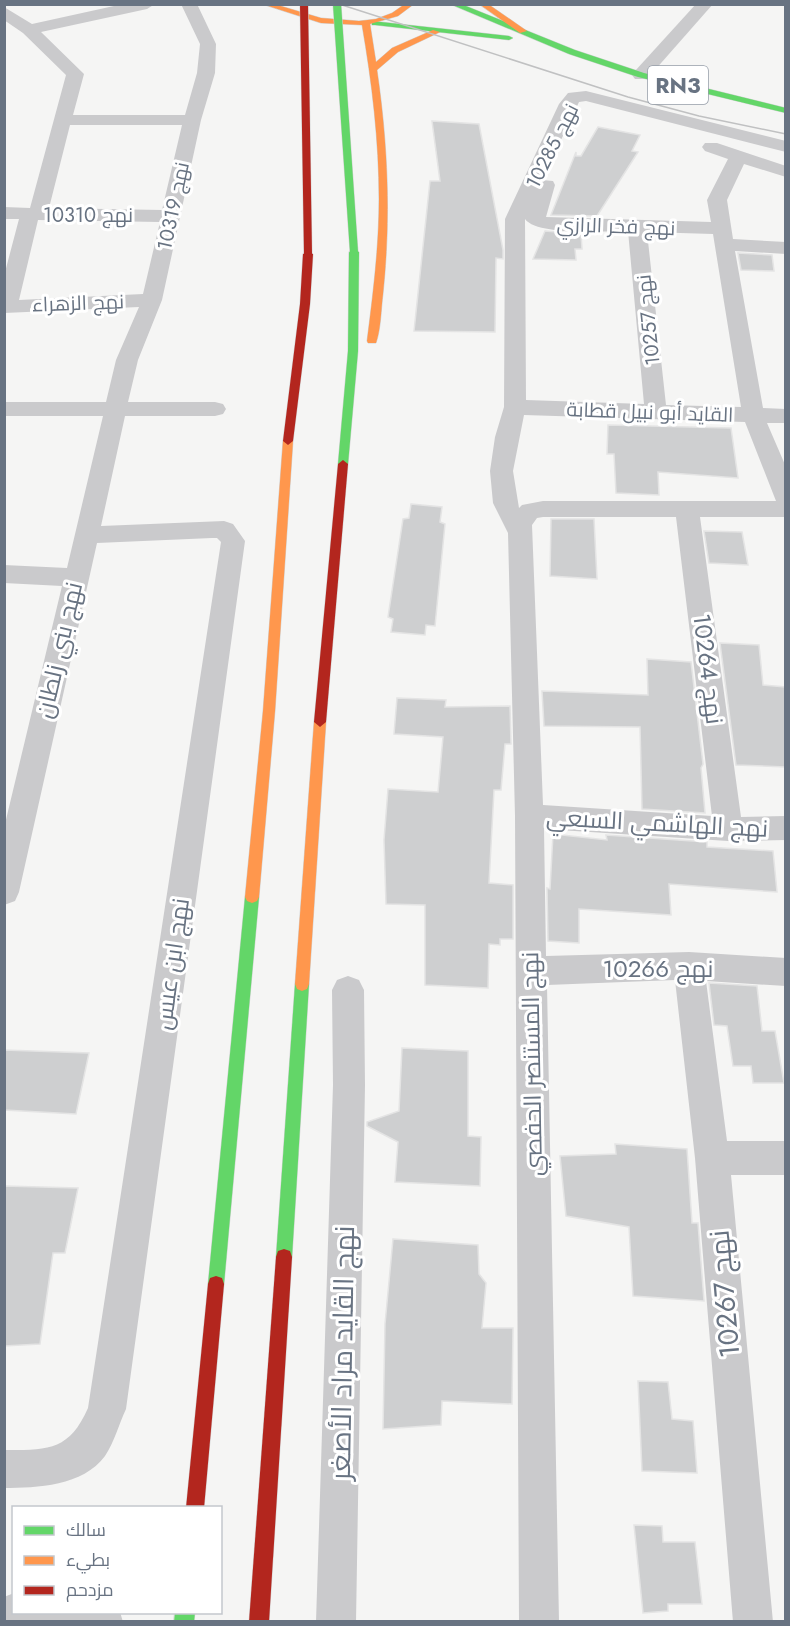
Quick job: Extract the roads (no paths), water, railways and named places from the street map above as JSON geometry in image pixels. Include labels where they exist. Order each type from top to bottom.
[{"type":"main road","name":"RN3","points":[[265,4],[294,15],[436,32],[492,36],[572,52]]},
{"type":"main road","points":[[195,1506],[269,711],[289,422],[305,304],[308,254],[304,4]]},
{"type":"main road","points":[[259,1622],[321,708],[346,416],[354,351],[354,252],[337,4]]},
{"type":"main road","name":"RN3","points":[[370,23],[400,15],[411,4]]},
{"type":"main road","name":"RN3","points":[[453,4],[572,52],[641,75],[786,111]]},
{"type":"main road","points":[[482,4],[523,31]]},
{"type":"main road","points":[[370,23],[384,201],[379,286],[370,352]]},
{"type":"main road","points":[[375,68],[395,50],[436,32]]},
{"type":"main road","points":[[346,416],[367,374]]},
{"type":"street","points":[[26,29],[147,4]]},
{"type":"street","name":"نهج 10319","points":[[116,408],[127,360],[152,300],[192,120],[206,73],[208,44],[189,4]]},
{"type":"street","points":[[641,75],[705,4]]},
{"type":"street","points":[[4,12],[75,74],[6,307]]},
{"type":"street","name":"نهج 10285","points":[[515,407],[515,219],[568,104],[574,98],[595,98],[786,147]]},
{"type":"street","name":"نهج فخر الرازي","points":[[740,155],[590,116],[576,123],[551,171],[536,220],[546,224],[638,228],[723,236],[786,248]]},
{"type":"street","points":[[63,120],[192,120]]},
{"type":"street","points":[[786,172],[740,155],[717,200],[753,415],[786,497]]},
{"type":"street","name":"نهج 10310","points":[[4,213],[171,216]]},
{"type":"street","name":"نهج 10257","points":[[638,228],[656,412]]},
{"type":"street","name":"نهج الزهراء","points":[[6,307],[152,300]]},
{"type":"street","points":[[515,407],[507,432],[502,461],[507,518],[524,520],[687,508],[786,508]]},
{"type":"street","name":"القايد أبو نبيل قطابة","points":[[515,407],[786,416]]},
{"type":"street","name":"نهج بني زلطان","points":[[4,892],[116,408]]},
{"type":"street","points":[[4,409],[215,409]]},
{"type":"street","name":"نهج 10264","points":[[687,508],[728,829]]},
{"type":"street","name":"نهج المستنصر الحفصي","points":[[524,520],[538,1622]]},
{"type":"street","name":"نهج ابن عيس","points":[[4,1469],[34,1469],[63,1464],[90,1444],[108,1409],[233,541],[224,530],[212,529],[86,535]]},
{"type":"street","points":[[4,574],[76,577]]},
{"type":"street","name":"نهج الهاشمي السبعي","points":[[529,816],[728,829],[786,828]]},
{"type":"street","name":"نهج 10266","points":[[530,971],[689,966],[786,972]]},
{"type":"street","name":"نهج 10267","points":[[689,966],[712,1158],[753,1622]]},
{"type":"street","name":"نهج القايد مراد الأصغر","points":[[336,1622],[349,1085],[348,990]]},
{"type":"street","points":[[712,1158],[786,1158]]},
{"type":"street","points":[[33,1614],[104,1622]]},
{"type":"tram line","points":[[339,4],[628,97],[699,116],[786,134]]}]
